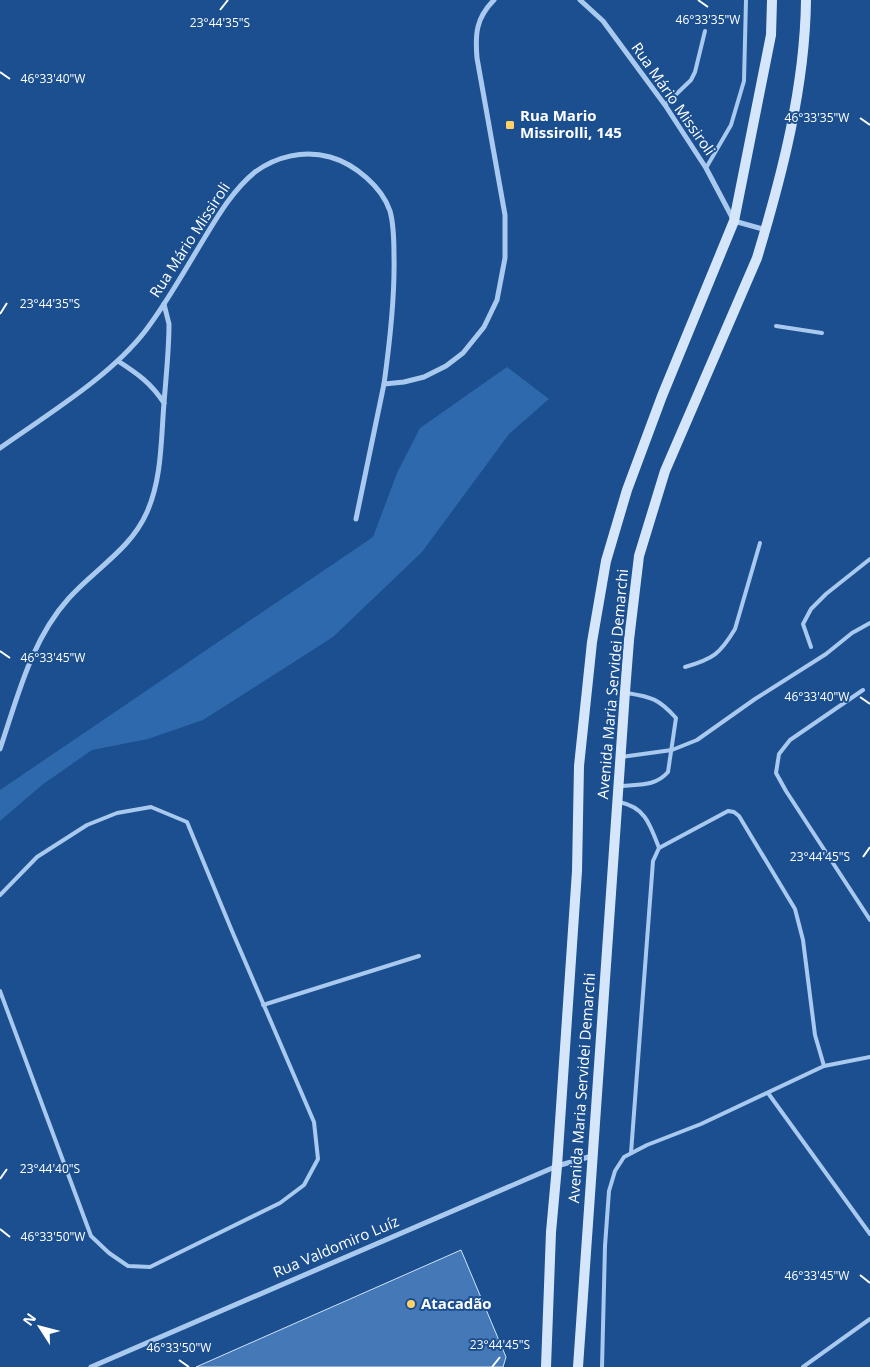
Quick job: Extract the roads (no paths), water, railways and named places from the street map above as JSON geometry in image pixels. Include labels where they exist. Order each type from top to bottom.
[{"type":"main road","name":"Avenida Maria Servidei Demarchi","points":[[546,1367],[551,1232],[577,871],[579,766],[592,642],[606,561],[626,490],[734,220],[771,35],[772,0]]},
{"type":"main road","name":"Avenida Maria Servidei Demarchi","points":[[578,1367],[620,757],[629,640],[640,556],[665,471],[753,267],[766,230],[790,134],[805,37],[806,0]]},
{"type":"street","points":[[384,384],[424,377],[446,366],[463,353],[484,327],[498,300],[505,258],[505,215],[477,58],[475,34],[483,14],[494,0]]},
{"type":"street","name":"Rua Mário Missiroli","points":[[580,0],[603,20],[665,105],[706,168],[734,220]]},
{"type":"street","name":"Rua Mário Missiroli","points":[[0,448],[118,361],[135,343],[164,304],[223,209],[255,172],[277,160],[290,156],[311,154],[333,158],[359,172],[386,202],[390,212],[394,244],[394,297],[384,384],[356,519]]},
{"type":"street","points":[[734,220],[766,230]]},
{"type":"street","points":[[0,749],[26,670],[42,635],[69,598],[122,550],[148,512],[158,468],[164,403],[170,324],[164,304]]},
{"type":"street","points":[[118,361],[142,377],[154,388],[164,403]]},
{"type":"street","name":"Rua Valdomiro Luíz","points":[[91,1367],[557,1166],[592,1156]]},
{"type":"lane","points":[[706,168],[731,125],[744,81],[746,0]]},
{"type":"lane","points":[[665,105],[690,80],[695,72],[705,31]]},
{"type":"lane","points":[[776,326],[822,333]]},
{"type":"lane","points":[[685,667],[704,662],[719,653],[728,641],[735,629],[760,543]]},
{"type":"lane","points":[[811,647],[803,624],[811,609],[826,594],[870,559]]},
{"type":"lane","points":[[620,757],[672,750],[697,740],[755,699],[826,654],[852,633],[870,623]]},
{"type":"lane","points":[[863,690],[790,740],[779,754],[776,773],[870,920]]},
{"type":"lane","points":[[618,786],[653,784],[668,772],[676,718],[660,701],[625,692]]},
{"type":"lane","points":[[617,802],[629,804],[640,810],[659,848]]},
{"type":"lane","points":[[0,895],[36,857],[87,825],[117,813],[151,807],[187,822],[314,1122],[318,1159],[304,1185],[280,1203],[150,1267],[128,1266],[109,1253],[91,1236],[0,991]]},
{"type":"lane","points":[[630,1153],[652,861],[659,848],[728,811],[734,812],[739,816],[795,909],[803,940],[814,1035],[824,1066]]},
{"type":"lane","points":[[264,1005],[419,956]]},
{"type":"lane","points":[[602,1367],[605,1246],[609,1192],[615,1171],[624,1157],[702,1124],[824,1066],[870,1057]]},
{"type":"lane","points":[[768,1093],[870,1234]]},
{"type":"lane","points":[[802,1367],[870,1320]]},
{"type":"place","name":"Rua Mario Missirolli, 145","points":[[510,125]]},
{"type":"place","name":"Atacadão","points":[[411,1304]]}]
